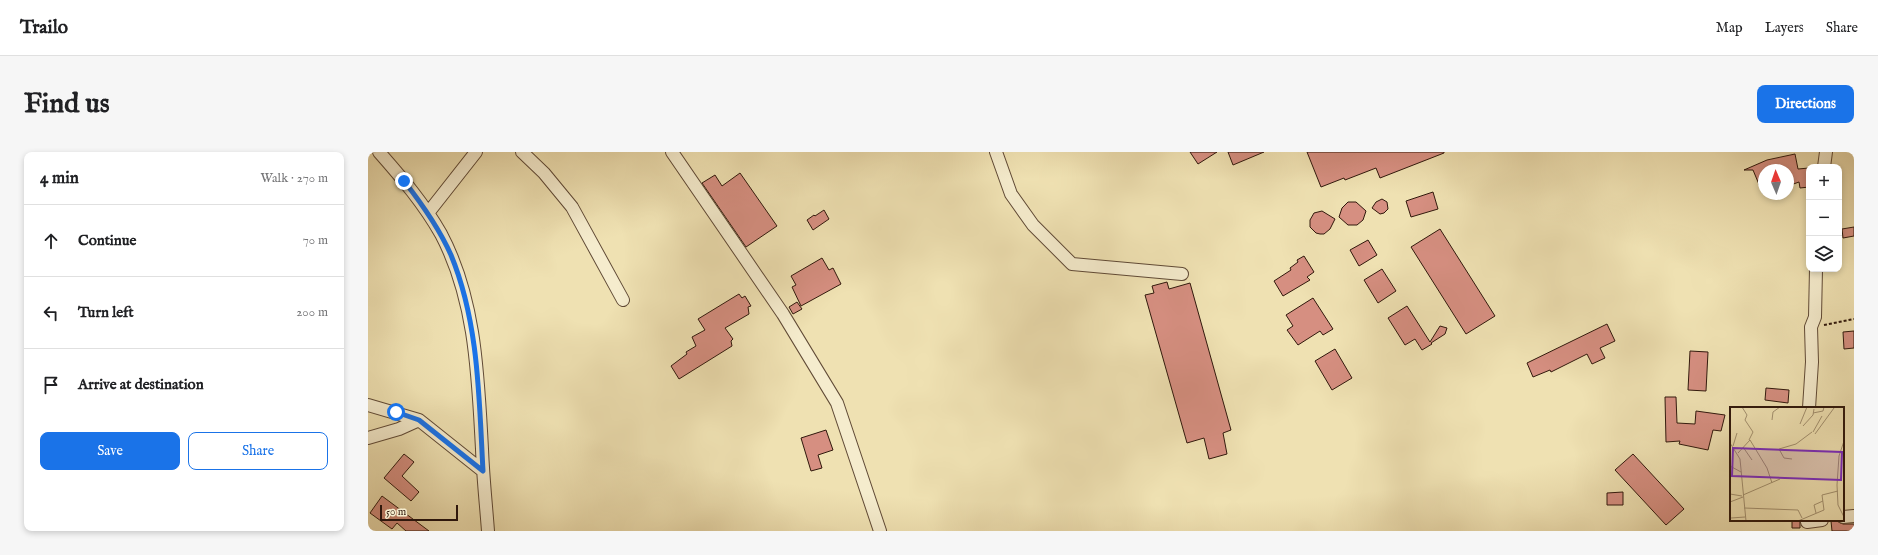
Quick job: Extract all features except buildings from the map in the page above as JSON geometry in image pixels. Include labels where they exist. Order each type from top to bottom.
[{"type":"street","points":[[379,152],[404,181],[428,213],[451,255],[466,302],[474,345],[488,531]]},
{"type":"street","points":[[428,213],[476,152]]},
{"type":"street","points":[[522,152],[544,173],[574,210],[623,300]]},
{"type":"street","points":[[672,152],[783,314],[837,403],[880,531]]},
{"type":"street","points":[[996,152],[1003,176],[1011,194],[1033,225],[1072,264],[1182,274]]},
{"type":"street","points":[[1824,164],[1826,152]]},
{"type":"street","points":[[1809,407],[1812,362],[1811,327],[1815,317],[1816,272]]},
{"type":"street","points":[[368,405],[419,420],[483,471]]},
{"type":"street","points":[[368,438],[399,429],[419,420]]},
{"type":"street","points":[[1844,517],[1854,516]]},
{"type":"street","points":[[1808,524],[1818,521]]},
{"type":"path","points":[[1811,327],[1854,319]]},
{"type":"route","points":[[396,412],[419,420],[483,471],[480,408],[473,338],[466,302],[451,255],[441,234],[428,213],[404,181]]}]
